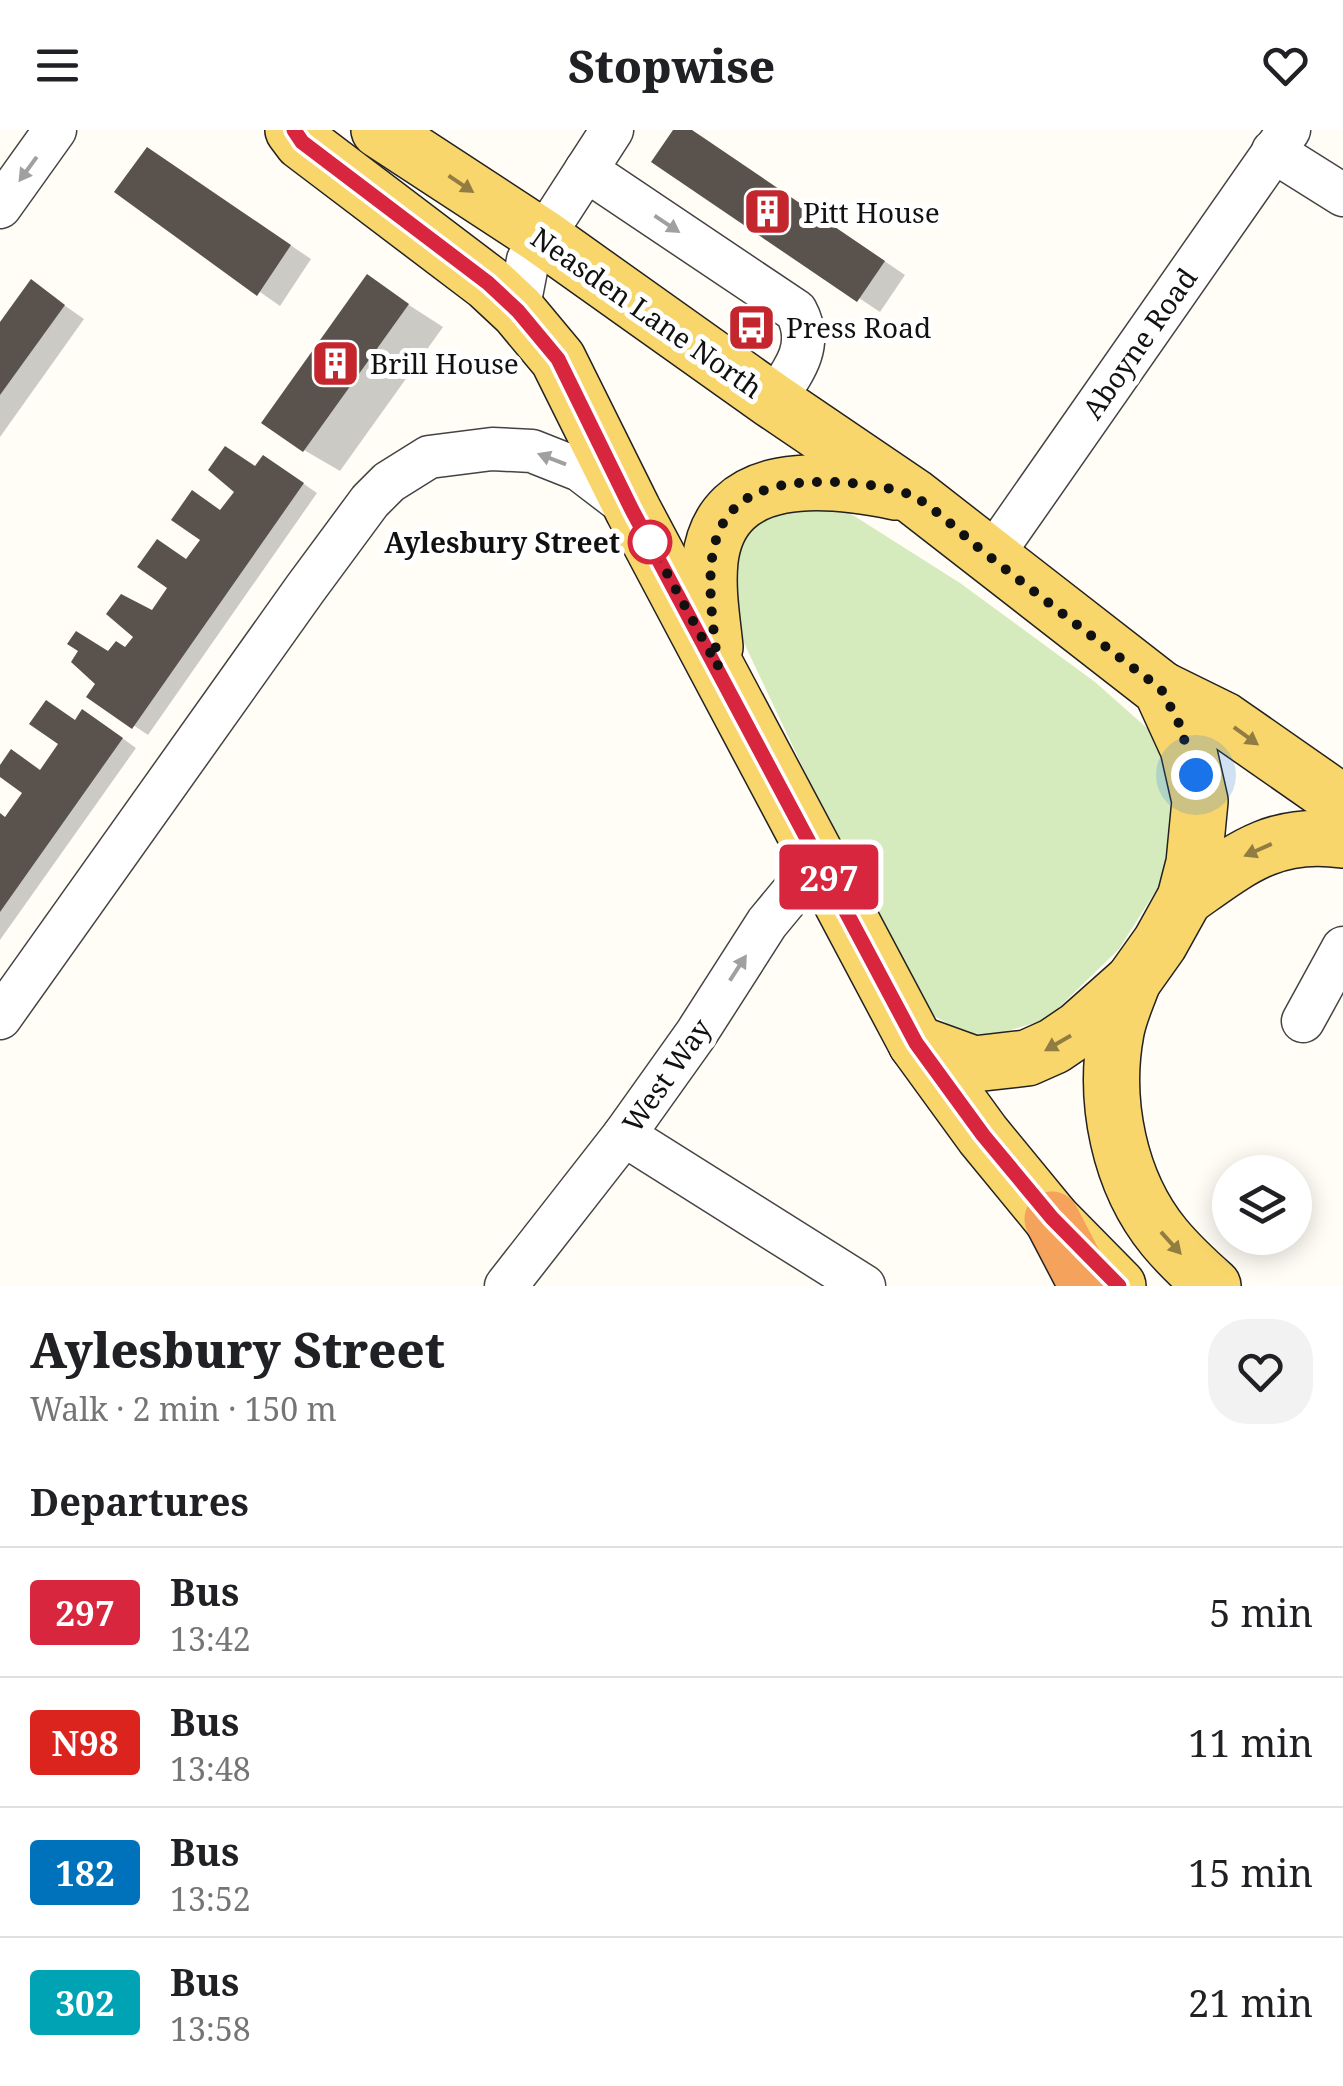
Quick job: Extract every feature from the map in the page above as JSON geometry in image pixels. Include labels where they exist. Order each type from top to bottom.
[{"type":"highway","points":[[1052,1218],[1087,1286]]},
{"type":"main road","points":[[294,130],[302,142],[468,266],[518,311],[558,359],[632,510],[916,1043],[983,1135],[1052,1218],[1118,1286]]},
{"type":"main road","name":"Neasden Lane North","points":[[379,130],[540,236],[772,401],[914,496],[1161,689]]},
{"type":"main road","points":[[718,667],[709,592],[710,559],[716,535],[729,514],[746,499],[796,482],[828,482],[914,496]]},
{"type":"main road","points":[[1161,689],[1224,720],[1343,804]]},
{"type":"main road","points":[[916,1043],[974,1064],[1027,1058],[1079,1030],[1133,981],[1160,943],[1185,898],[1199,832],[1200,802],[1188,748],[1161,689]]},
{"type":"main road","points":[[1185,898],[1251,851],[1307,836],[1343,840]]},
{"type":"main road","points":[[1133,981],[1116,1031],[1112,1066],[1118,1143],[1136,1194],[1163,1236],[1213,1286]]},
{"type":"street","points":[[0,207],[55,130]]},
{"type":"street","points":[[518,311],[528,260],[540,236],[612,130]]},
{"type":"street","points":[[1281,140],[1343,195]]},
{"type":"street","name":"Aboyne Road","points":[[991,558],[1281,140]]},
{"type":"street","points":[[586,170],[796,310],[803,324],[802,352],[772,401]]},
{"type":"street","points":[[0,1018],[370,501],[389,482],[429,457],[492,449],[544,456],[580,470],[632,510]]},
{"type":"street","name":"West Way","points":[[506,1286],[624,1136],[767,923],[820,859]]},
{"type":"street","points":[[1302,1022],[1343,948]]},
{"type":"street","points":[[624,1136],[864,1286]]},
{"type":"green space","points":[[829,500],[960,583],[1095,682],[1156,736],[1178,794],[1175,860],[1119,949],[1047,1019],[978,1040],[934,1016],[814,791],[719,590],[757,508]]},
{"type":"building","name":"Pitt House","points":[[673,130],[692,130],[885,261],[857,302],[651,162]]},
{"type":"building","points":[[147,147],[291,245],[257,296],[114,192]]},
{"type":"building","name":"Brill House","points":[[367,274],[409,304],[303,452],[261,423]]},
{"type":"building","points":[[31,279],[65,305],[0,395],[0,322]]},
{"type":"building","points":[[225,446],[255,466],[263,455],[304,483],[132,729],[86,697],[95,684],[71,662],[78,651],[67,644],[76,631],[108,651],[116,641],[125,647],[133,637],[106,614],[121,594],[152,610],[167,588],[137,567],[157,539],[186,559],[200,540],[171,520],[192,490],[220,510],[234,492],[208,470]]},
{"type":"building","points":[[46,700],[75,720],[82,709],[123,738],[0,912],[0,813],[5,817],[22,793],[0,777],[0,765],[11,749],[40,770],[58,744],[29,724]]},
{"type":"bus line","name":"297","points":[[294,130],[302,142],[488,283],[518,311],[558,359],[632,510],[916,1043],[983,1135],[1052,1218],[1119,1286]]},
{"type":"place","name":"Pitt House","points":[[768,212]]},
{"type":"place","name":"Press Road","points":[[751,327]]},
{"type":"place","name":"Brill House","points":[[335,363]]},
{"type":"place","name":"Aylesbury Street","points":[[650,542]]},
{"type":"route","points":[[650,542],[718,667],[709,592],[710,559],[716,535],[729,514],[746,499],[796,482],[868,486],[914,496],[1161,689],[1178,721],[1196,775]]}]
